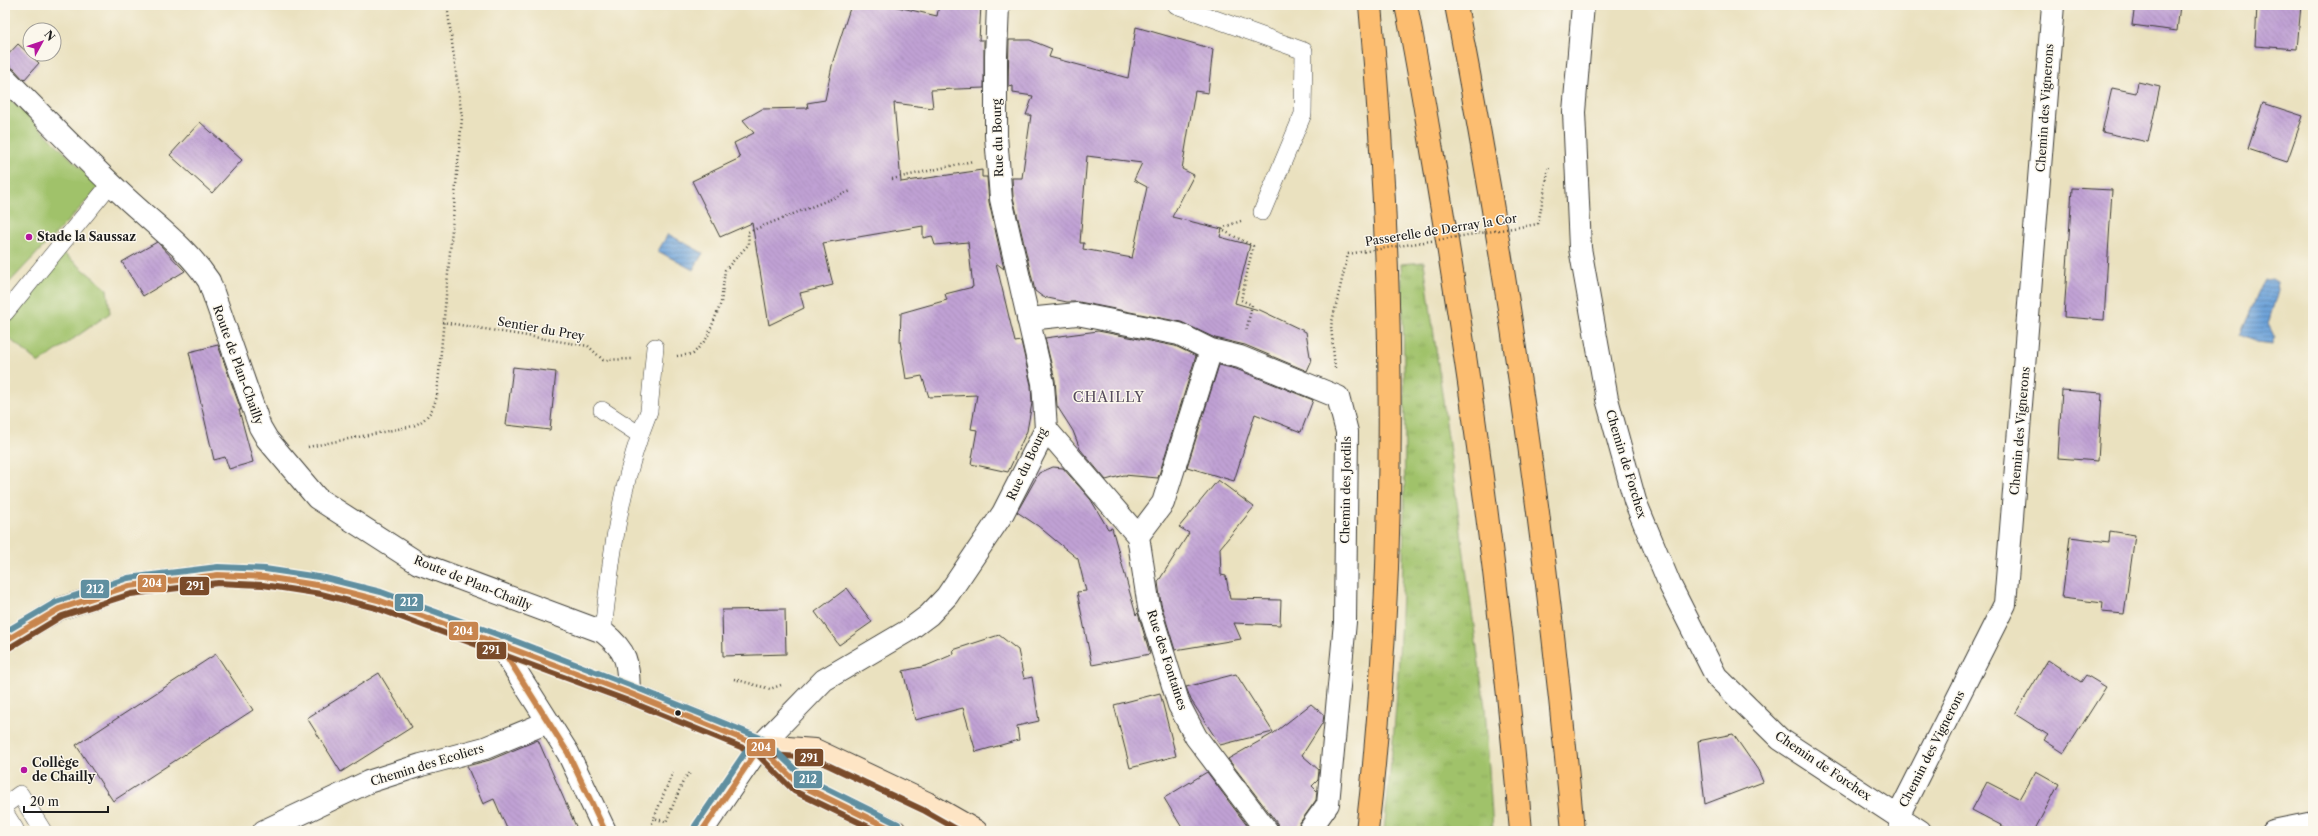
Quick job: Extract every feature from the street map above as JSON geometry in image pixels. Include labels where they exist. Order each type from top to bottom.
[{"type":"highway","points":[[1367,831],[1376,753],[1386,614],[1391,430],[1387,260],[1370,5]]},
{"type":"highway","points":[[1406,5],[1439,193],[1476,430],[1496,582],[1521,831]]},
{"type":"highway","points":[[1456,5],[1482,148],[1526,422],[1547,579],[1573,831]]},
{"type":"main road","points":[[5,641],[60,609],[98,595],[152,582],[218,575],[264,577],[323,586],[378,600],[499,644],[629,692],[760,746],[815,750],[927,803],[976,831]]},
{"type":"main road","points":[[760,746],[798,784],[895,831]]},
{"type":"street","name":"Rue du Bourg","points":[[702,831],[760,746],[824,680],[909,630],[929,615],[947,596],[1004,513],[1046,429],[1042,383],[1001,199],[997,156],[996,56],[998,5]]},
{"type":"street","name":"Chemin de Forchex","points":[[1584,5],[1574,112],[1580,248],[1607,399],[1635,501],[1670,585],[1716,676],[1780,739],[1900,824],[1920,831]]},
{"type":"street","name":"Chemin des Vignerons","points":[[1900,824],[2005,604],[2053,5]]},
{"type":"street","name":"Route de Plan-Chailly","points":[[5,78],[111,183],[175,241],[200,268],[209,282],[260,426],[281,455],[317,498],[418,563],[603,632],[618,644],[625,654],[628,664],[629,692]]},
{"type":"street","points":[[1028,319],[1076,314],[1179,334],[1211,350],[1240,357],[1338,397]]},
{"type":"street","points":[[1046,429],[1138,536],[1163,503],[1211,350]]},
{"type":"street","name":"Chemin des Jordils","points":[[1309,831],[1328,804],[1345,622],[1347,432],[1338,397]]},
{"type":"street","name":"Rue des Fontaines","points":[[1138,536],[1149,607],[1179,705],[1196,737],[1267,831]]},
{"type":"street","points":[[499,644],[568,753],[604,831]]},
{"type":"street","name":"Chemin des Ecoliers","points":[[264,831],[368,782],[421,765],[485,748],[548,722]]},
{"type":"street","points":[[2273,831],[2313,824]]},
{"type":"lane","points":[[1176,5],[1304,51],[1303,114],[1262,212]]},
{"type":"lane","points":[[5,313],[111,183]]},
{"type":"lane","points":[[603,632],[611,554],[628,470],[649,411],[655,353]]},
{"type":"lane","points":[[602,410],[640,435]]},
{"type":"lane","points":[[5,805],[20,794],[43,831]]},
{"type":"lane","points":[[5,813],[14,829],[11,831]]},
{"type":"path","points":[[281,455],[319,443],[413,426],[422,422],[431,411],[436,396],[442,322],[455,209],[462,118],[447,5]]},
{"type":"path","points":[[892,179],[997,156]]},
{"type":"path","name":"Passerelle de Derray la Cor","points":[[1338,397],[1331,336],[1333,316],[1348,254],[1538,224],[1550,165]]},
{"type":"path","name":"Sentier du Prey","points":[[442,322],[588,346],[603,360],[655,353],[694,354],[707,338],[721,303],[725,270],[749,244],[748,232],[851,190]]},
{"type":"path","points":[[1240,357],[1252,304],[1242,300],[1253,246],[1222,230],[1224,227],[1262,212]]},
{"type":"path","points":[[734,679],[770,689],[784,683]]},
{"type":"path","points":[[649,831],[673,772]]},
{"type":"path","points":[[654,818],[666,822],[684,779],[690,773]]},
{"type":"green space","name":"Stade la Saussaz","points":[[5,94],[100,187],[5,287]]},
{"type":"green space","points":[[62,252],[107,289],[110,313],[39,363],[5,335],[5,322]]},
{"type":"green space","points":[[1424,262],[1485,707],[1493,831],[1384,831],[1396,705],[1404,540],[1405,429],[1401,264]]},
{"type":"water","points":[[668,234],[703,253],[693,270],[658,251]]},
{"type":"water","points":[[2272,279],[2277,282],[2278,290],[2268,324],[2274,336],[2271,344],[2257,342],[2240,335],[2265,280]]},
{"type":"building","points":[[851,5],[889,5],[937,16],[939,5],[981,5],[979,40],[984,40],[984,88],[931,90],[933,108],[894,103],[901,182],[982,170],[982,177],[987,177],[989,202],[1004,269],[996,263],[1015,342],[1021,341],[1031,385],[1032,403],[1027,431],[1008,472],[971,464],[977,430],[971,429],[977,395],[929,397],[922,376],[906,379],[900,341],[901,313],[947,300],[945,294],[973,287],[968,242],[935,245],[932,236],[923,238],[923,226],[823,243],[833,285],[800,293],[804,308],[769,325],[752,223],[720,237],[692,181],[740,158],[734,143],[754,133],[743,120],[762,109],[808,108],[807,103],[825,100],[833,61]]},
{"type":"building","points":[[2135,5],[2180,5],[2177,31],[2132,25]]},
{"type":"building","points":[[2257,5],[2301,5],[2297,49],[2255,46]]},
{"type":"building","points":[[1136,27],[1213,49],[1208,93],[1195,91],[1182,169],[1194,175],[1172,217],[1222,229],[1220,237],[1250,245],[1235,303],[1262,311],[1306,332],[1311,362],[1307,371],[1245,345],[1215,338],[1181,322],[1079,302],[1067,302],[1043,297],[1035,291],[1013,197],[1012,178],[1022,178],[1031,115],[1026,115],[1033,96],[1013,93],[1013,86],[1008,87],[1009,40],[1030,40],[1052,49],[1049,57],[1128,78]],"holes":[[[1087,156],[1142,163],[1134,180],[1147,187],[1132,258],[1083,249],[1084,243],[1080,243]]]},
{"type":"building","points":[[18,44],[22,48],[22,62],[39,63],[24,80],[14,69],[5,64],[5,58]]},
{"type":"building","points":[[2138,82],[2160,87],[2148,142],[2102,132],[2112,88],[2136,93]]},
{"type":"building","points":[[2263,103],[2303,116],[2287,162],[2248,149]]},
{"type":"building","points":[[200,122],[242,160],[212,193],[170,155]]},
{"type":"building","points":[[2072,188],[2112,190],[2104,320],[2064,317]]},
{"type":"building","points":[[157,242],[185,271],[143,296],[122,262]]},
{"type":"building","points":[[1098,331],[1175,346],[1196,356],[1158,478],[1124,475],[1106,480],[1080,449],[1073,431],[1057,406],[1055,380],[1045,338]]},
{"type":"building","points":[[218,345],[241,410],[239,410],[253,462],[229,469],[225,457],[214,460],[189,352]]},
{"type":"building","points":[[1219,365],[1236,369],[1313,400],[1301,432],[1255,414],[1234,481],[1187,467]]},
{"type":"building","points":[[513,367],[556,372],[550,430],[506,425]]},
{"type":"building","points":[[2062,390],[2102,393],[2098,461],[2058,458]]},
{"type":"building","points":[[1053,467],[1063,468],[1091,500],[1108,529],[1112,528],[1136,615],[1138,613],[1150,654],[1092,665],[1077,592],[1086,591],[1078,559],[1038,526],[1017,512],[1039,473]]},
{"type":"building","points":[[1218,480],[1254,507],[1220,548],[1221,575],[1226,576],[1230,599],[1281,600],[1280,625],[1234,623],[1241,639],[1175,650],[1161,604],[1158,582],[1189,533],[1179,527]]},
{"type":"building","points":[[2110,531],[2135,535],[2124,614],[2102,612],[2103,603],[2062,598],[2070,537],[2109,542]]},
{"type":"building","points":[[847,588],[872,622],[839,645],[815,612]]},
{"type":"building","points":[[785,609],[786,654],[723,656],[722,610]]},
{"type":"building","points":[[999,635],[1018,650],[1024,679],[1032,677],[1039,721],[1017,726],[1019,740],[976,752],[963,708],[915,720],[903,671],[926,666],[954,654],[953,650]]},
{"type":"building","points":[[216,654],[253,710],[113,801],[76,745]]},
{"type":"building","points":[[2048,660],[2081,682],[2086,675],[2106,687],[2064,753],[2044,740],[2048,735],[2015,714]]},
{"type":"building","points":[[379,673],[412,727],[341,772],[307,718]]},
{"type":"building","points":[[1236,674],[1273,732],[1220,745],[1191,700],[1186,687]]},
{"type":"building","points":[[1160,693],[1176,756],[1130,768],[1114,705]]},
{"type":"building","points":[[1311,704],[1324,715],[1323,722],[1302,755],[1319,770],[1318,780],[1312,786],[1317,791],[1316,800],[1294,831],[1279,831],[1277,823],[1228,759],[1274,733]]},
{"type":"building","points":[[1733,734],[1758,770],[1763,782],[1705,804],[1698,741]]},
{"type":"building","points":[[538,740],[578,831],[508,831],[494,799],[483,804],[467,766],[490,760]]},
{"type":"building","points":[[2036,771],[2059,784],[2034,831],[2012,831],[1972,810],[1987,782],[2020,799]]},
{"type":"building","points":[[1207,772],[1251,831],[1184,831],[1164,798]]},
{"type":"transit line","name":"212","points":[[5,632],[56,602],[128,578],[218,567],[265,569],[325,578],[381,592],[502,636],[632,686],[763,739],[803,777],[898,824]]},
{"type":"transit line","name":"204","points":[[5,641],[59,609],[129,586],[218,575],[264,577],[323,586],[378,600],[499,644],[629,693],[760,746],[798,784],[895,831]]},
{"type":"transit line","name":"291","points":[[9,648],[62,616],[131,594],[218,583],[263,585],[321,594],[376,608],[626,700],[758,754],[813,758],[923,810],[960,831]]},
{"type":"transit line","name":"204","points":[[499,644],[568,753],[605,831]]},
{"type":"transit line","name":"212","points":[[695,826],[753,741]]},
{"type":"transit line","name":"204","points":[[702,831],[760,746]]},
{"type":"transit line","name":"291","points":[[743,749],[756,753],[794,791],[877,831]]},
{"type":"place","name":"Stade la Saussaz","points":[[29,237]]},
{"type":"place","name":"Collège de Chailly","points":[[24,770]]},
{"type":"district","name":"CHAILLY","points":[[1109,397]]}]
